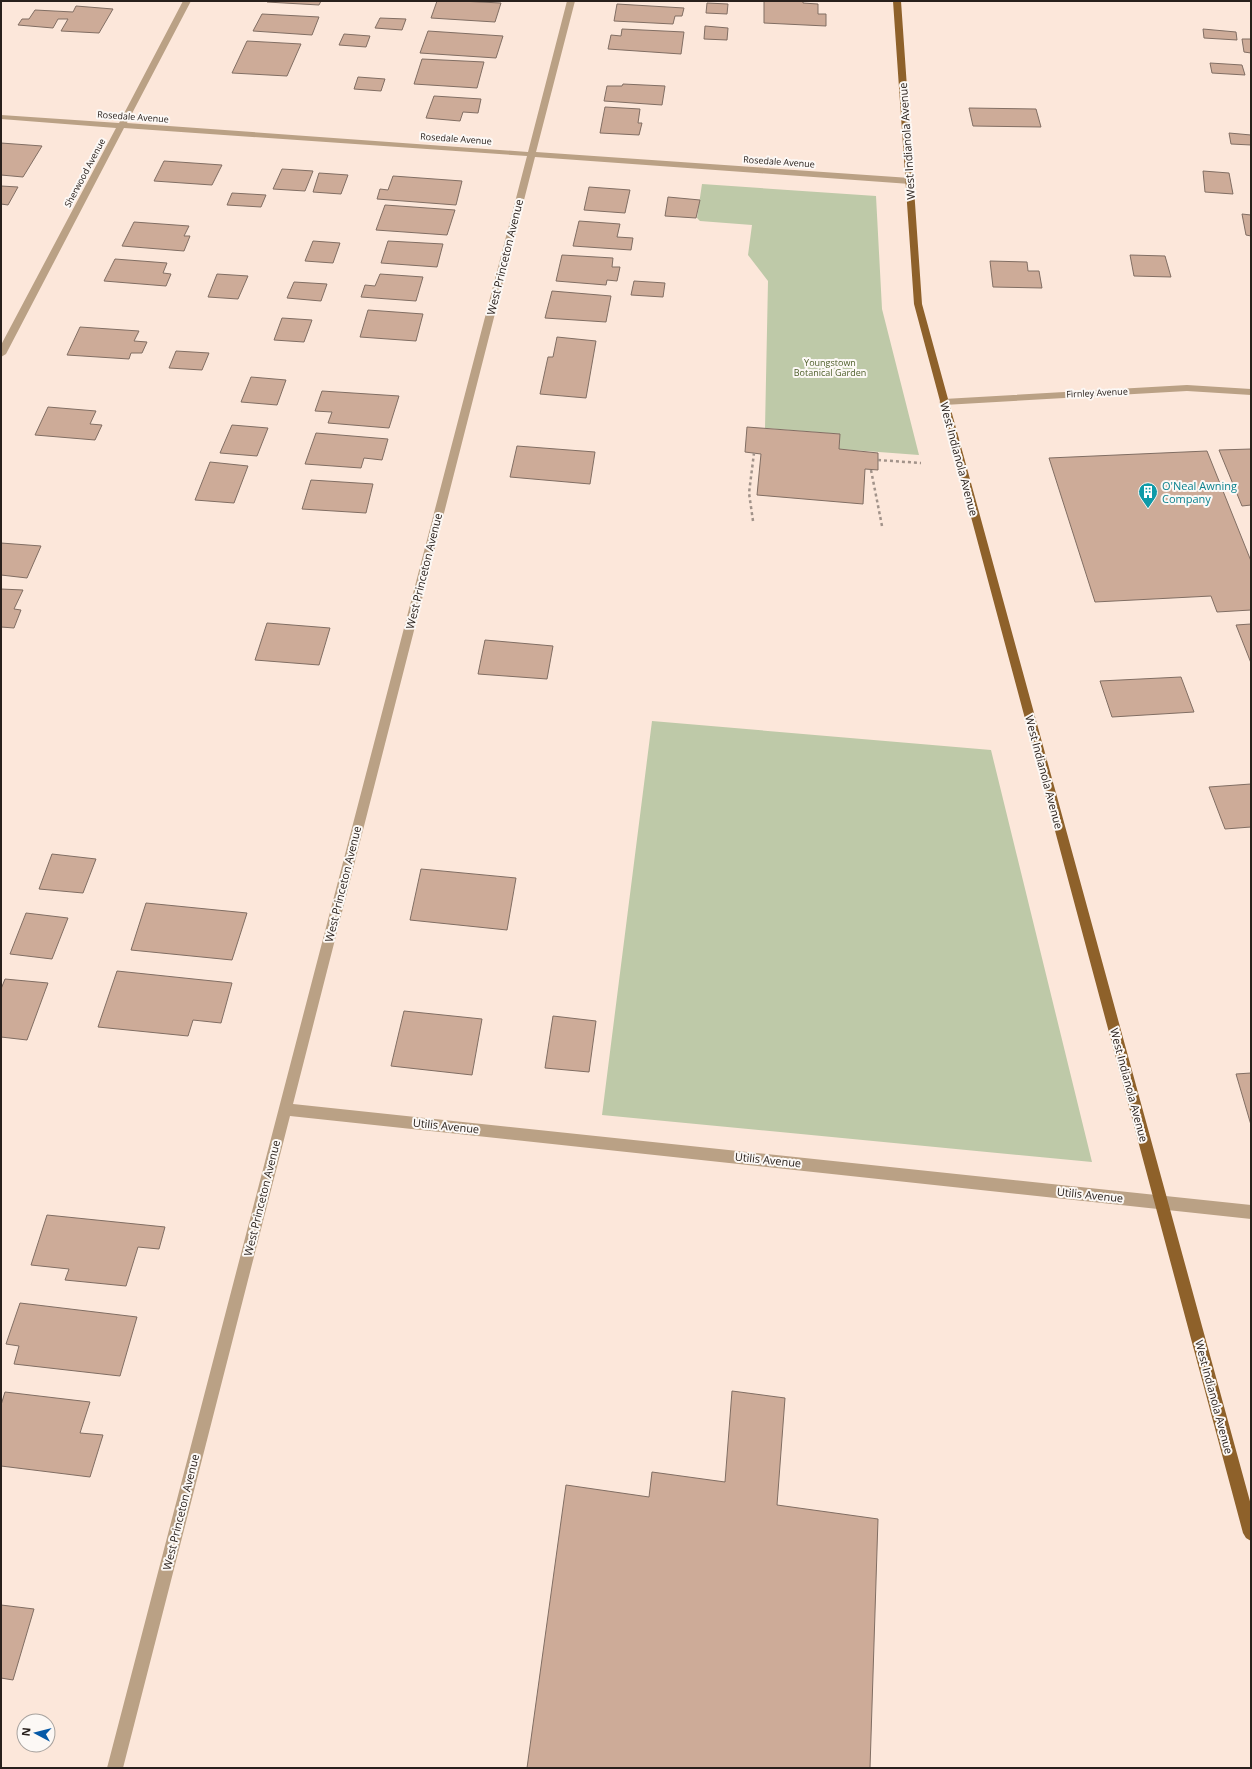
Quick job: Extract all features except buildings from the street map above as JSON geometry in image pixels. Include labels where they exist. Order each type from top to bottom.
[{"type":"main road","name":"West Indianola Avenue","points":[[897,1],[918,304],[1251,1533]]},
{"type":"street","name":"Sherwood Avenue","points":[[1,354],[187,1]]},
{"type":"street","name":"West Princeton Avenue","points":[[115,1768],[571,1]]},
{"type":"street","name":"Rosedale Avenue","points":[[1,117],[910,181]]},
{"type":"street","name":"Firnley Avenue","points":[[944,402],[1187,388],[1251,392]]},
{"type":"street","name":"Utilis Avenue","points":[[285,1109],[1251,1212]]},
{"type":"path","points":[[753,521],[749,492],[754,453]]},
{"type":"path","points":[[878,460],[921,463]]},
{"type":"path","points":[[872,470],[882,526]]},
{"type":"green space","name":"Youngstown Botanical Garden","points":[[702,184],[876,196],[882,309],[919,455],[839,449],[840,434],[765,428],[768,281],[748,255],[752,225],[700,221],[697,218]]},
{"type":"green space","points":[[652,721],[991,750],[1092,1162],[602,1115]]},
{"type":"place","name":"O'Neal Awning Company","points":[[1148,509]]}]
